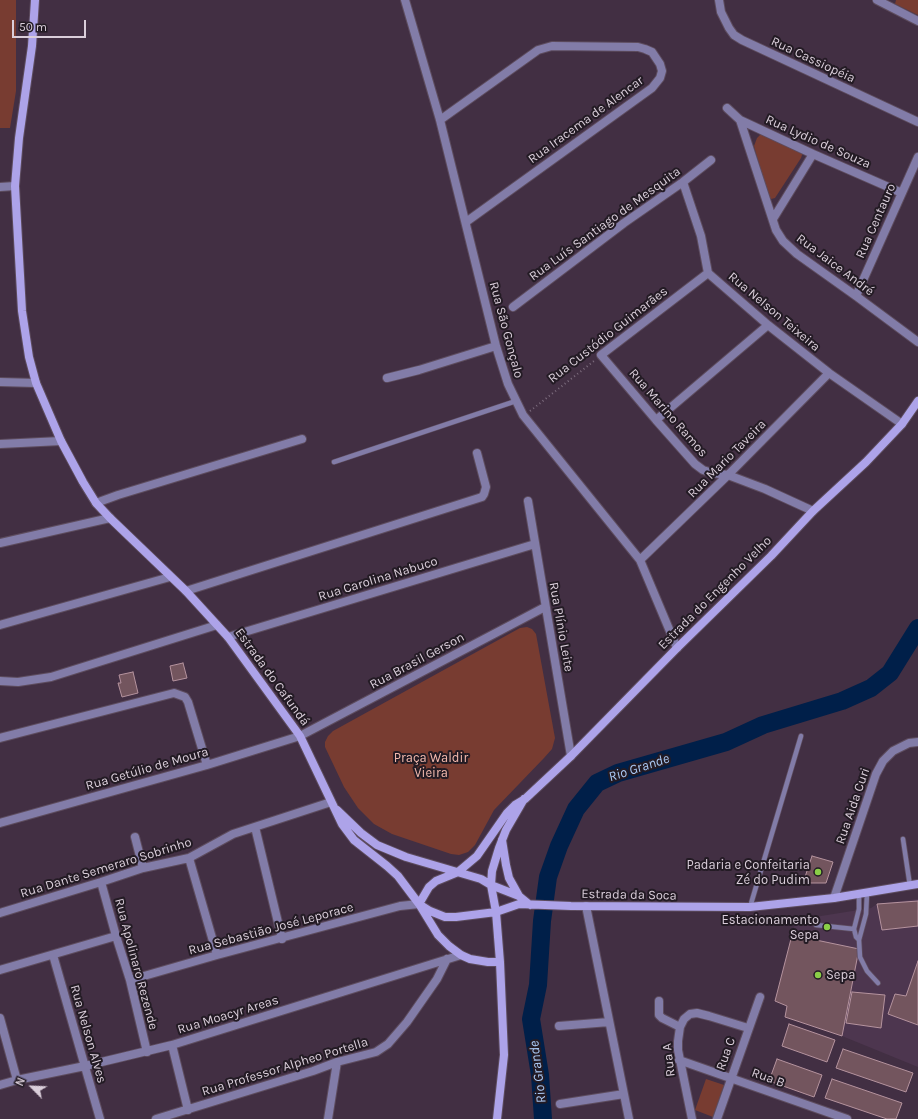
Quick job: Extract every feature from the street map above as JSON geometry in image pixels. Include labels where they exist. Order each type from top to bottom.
[{"type":"street","name":"Estrada do Cafundá","points":[[35,0],[32,46],[19,138],[15,186],[22,311],[36,383],[61,441],[96,503],[186,591],[228,637],[300,736],[342,824],[354,840],[398,876],[419,904],[430,911],[445,917],[496,912]]},
{"type":"street","name":"Rua São Gonçalo","points":[[405,0],[440,120],[496,346],[508,384],[523,416],[640,560],[677,648]]},
{"type":"street","name":"Rua Cassiopéia","points":[[719,0],[721,12],[729,28],[734,35],[742,40],[918,122]]},
{"type":"street","points":[[880,0],[918,21]]},
{"type":"street","name":"Rua Iracema de Alencar","points":[[440,120],[538,50],[552,46],[638,47],[652,52],[660,64],[662,71],[660,78],[652,88],[466,222]]},
{"type":"street","name":"Rua Lydio de Souza","points":[[727,108],[740,120],[902,193]]},
{"type":"street","name":"Rua Jaice André","points":[[740,120],[776,230],[783,241],[797,254],[918,342]]},
{"type":"street","points":[[773,219],[813,154]]},
{"type":"street","name":"Rua Centauro","points":[[856,296],[918,157]]},
{"type":"street","name":"Rua Luís Santiago de Mesquita","points":[[513,307],[624,223],[683,182],[711,160]]},
{"type":"street","name":"Rua Nelson Teixeira","points":[[683,182],[701,236],[708,273],[768,325],[829,373],[902,424]]},
{"type":"street","points":[[0,187],[15,186]]},
{"type":"street","name":"Rua Custódio Guimarães","points":[[602,355],[708,273]]},
{"type":"street","points":[[656,420],[768,325]]},
{"type":"street","points":[[387,378],[419,370],[496,346]]},
{"type":"street","name":"Rua Marino Ramos","points":[[602,355],[656,420],[695,464],[703,470],[728,475],[765,489],[813,511]]},
{"type":"street","name":"Rua Mario Taveira","points":[[640,560],[728,475],[829,373]]},
{"type":"street","points":[[0,382],[36,383]]},
{"type":"street","name":"Estrada do Engenho Velho","points":[[419,904],[429,887],[436,881],[458,872],[483,850],[507,813],[571,756],[677,648],[771,556],[813,511],[866,462],[902,424],[918,401]]},
{"type":"street","points":[[96,503],[302,439]]},
{"type":"street","points":[[0,444],[61,441]]},
{"type":"street","points":[[186,591],[482,497],[486,487],[477,452]]},
{"type":"street","name":"Rua Plínio Leite","points":[[528,501],[571,756]]},
{"type":"street","points":[[0,543],[110,518]]},
{"type":"street","name":"Rua Carolina Nabuco","points":[[228,637],[535,544]]},
{"type":"street","points":[[0,625],[170,576]]},
{"type":"street","name":"Rua Brasil Gerson","points":[[300,736],[545,607]]},
{"type":"street","points":[[0,681],[18,682],[51,677],[218,625]]},
{"type":"street","points":[[0,738],[174,693],[185,697],[188,702],[207,765]]},
{"type":"street","name":"Rua Getúlio de Moura","points":[[0,823],[207,765],[300,736]]},
{"type":"street","name":"Rua Aida Curi","points":[[834,898],[882,760],[893,751],[909,743],[918,742]]},
{"type":"street","name":"Estrada do Engenho Velho","points":[[497,1119],[504,1055],[500,962],[492,885],[494,864],[502,840],[525,798]]},
{"type":"street","name":"Estrada do Cafundá","points":[[332,804],[361,833],[377,845],[406,857],[481,879],[492,885]]},
{"type":"street","name":"Rua Dante Semeraro Sobrinho","points":[[0,913],[143,868],[189,858],[233,834],[332,804]]},
{"type":"street","points":[[255,827],[282,939]]},
{"type":"street","points":[[135,837],[143,868]]},
{"type":"street","points":[[502,840],[509,878],[518,896]]},
{"type":"street","points":[[189,858],[217,955]]},
{"type":"street","name":"Rua Apolinaro Rezende","points":[[102,882],[116,936],[130,980],[147,1052]]},
{"type":"street","points":[[492,885],[535,905]]},
{"type":"street","name":"Estrada da Soca","points":[[496,912],[519,904],[721,908],[750,907],[834,898],[914,885]]},
{"type":"street","points":[[419,904],[438,935],[461,955],[470,959],[500,962]]},
{"type":"street","name":"Rua Sebastião José Leporace","points":[[130,980],[400,906],[419,904]]},
{"type":"street","points":[[586,906],[629,1119]]},
{"type":"street","points":[[0,970],[116,936]]},
{"type":"street","name":"Rua Nelson Alves","points":[[53,955],[100,1119]]},
{"type":"street","name":"Rua Moacyr Areas","points":[[0,1085],[172,1045],[461,955]]},
{"type":"street","name":"Rua Professor Alpheo Portella","points":[[156,1119],[313,1071],[337,1062],[376,1052],[388,1044],[411,1016],[437,979],[447,959]]},
{"type":"street","name":"Rua C","points":[[717,1119],[760,997]]},
{"type":"street","points":[[659,1001],[659,1015],[680,1027]]},
{"type":"street","name":"Rua A","points":[[692,1119],[680,1060],[678,1041],[680,1027],[684,1018],[690,1014],[697,1013],[748,1028]]},
{"type":"street","points":[[0,1018],[17,1080]]},
{"type":"street","points":[[559,1026],[609,1022]]},
{"type":"street","points":[[172,1045],[188,1110]]},
{"type":"street","name":"Rua B","points":[[680,1060],[731,1077],[828,1116],[847,1119]]},
{"type":"street","points":[[328,1119],[337,1062]]},
{"type":"street","points":[[560,1104],[624,1094]]},
{"type":"lane","points":[[334,462],[516,401]]},
{"type":"lane","points":[[750,907],[801,736]]},
{"type":"lane","points":[[903,839],[914,885]]},
{"type":"lane","points":[[860,940],[856,936],[854,929],[863,894]]},
{"type":"lane","points":[[863,894],[866,914],[860,940],[860,957],[867,971],[878,983]]},
{"type":"lane","points":[[816,925],[854,929]]},
{"type":"path","name":"Rua Custódio Guimarães","points":[[523,416],[602,355]]},
{"type":"shaded area","points":[[918,899],[918,1067],[842,1036],[785,1017],[787,1006],[775,1001],[796,920],[871,908],[877,904]]},
{"type":"green space","points":[[0,0],[16,0],[16,91],[10,128],[0,128]]},
{"type":"green space","points":[[896,0],[918,0],[918,15],[895,4]]},
{"type":"green space","points":[[762,133],[803,152],[801,158],[775,198],[771,199],[768,196],[754,146],[757,138]]},
{"type":"green space","name":"Praça Waldir Vieira","points":[[527,627],[532,629],[536,634],[555,738],[552,749],[494,810],[475,845],[468,852],[459,855],[451,854],[392,834],[374,824],[358,808],[344,787],[325,747],[325,742],[328,736],[333,731],[520,628]]},
{"type":"green space","points":[[706,1079],[724,1085],[713,1117],[695,1110]]},
{"type":"building","points":[[183,663],[187,678],[173,681],[170,666]]},
{"type":"building","points":[[133,672],[138,693],[122,697],[118,683],[121,683],[119,675]]},
{"type":"building","name":"Padaria e Confeitaria Zé do Pudim","points":[[812,856],[833,862],[826,883],[803,883]]},
{"type":"building","points":[[918,901],[918,926],[882,930],[877,904]]},
{"type":"building","name":"Sepa","points":[[792,935],[859,949],[842,1036],[785,1017],[787,1006],[775,1001]]},
{"type":"building","points":[[918,961],[918,1025],[888,1014],[895,994],[906,996]]},
{"type":"building","points":[[852,992],[885,995],[881,1028],[846,1023]]},
{"type":"building","points":[[789,1024],[835,1040],[827,1062],[782,1046]]},
{"type":"building","points":[[843,1049],[913,1073],[906,1092],[836,1068]]},
{"type":"building","points":[[777,1059],[822,1075],[814,1097],[769,1081]]},
{"type":"building","points":[[832,1079],[902,1103],[896,1119],[887,1119],[825,1098]]},
{"type":"waterway","name":"Rio Grande","points":[[543,1119],[540,1075],[531,1019],[538,985],[542,921],[548,877],[559,846],[576,809],[597,783],[618,773],[726,742],[763,725],[842,701],[871,688],[890,673],[918,628]]},
{"type":"place","name":"Padaria e Confeitaria Zé do Pudim","points":[[818,872]]},
{"type":"place","name":"Estacionamento Sepa","points":[[827,927]]},
{"type":"place","name":"Sepa","points":[[818,975]]}]
